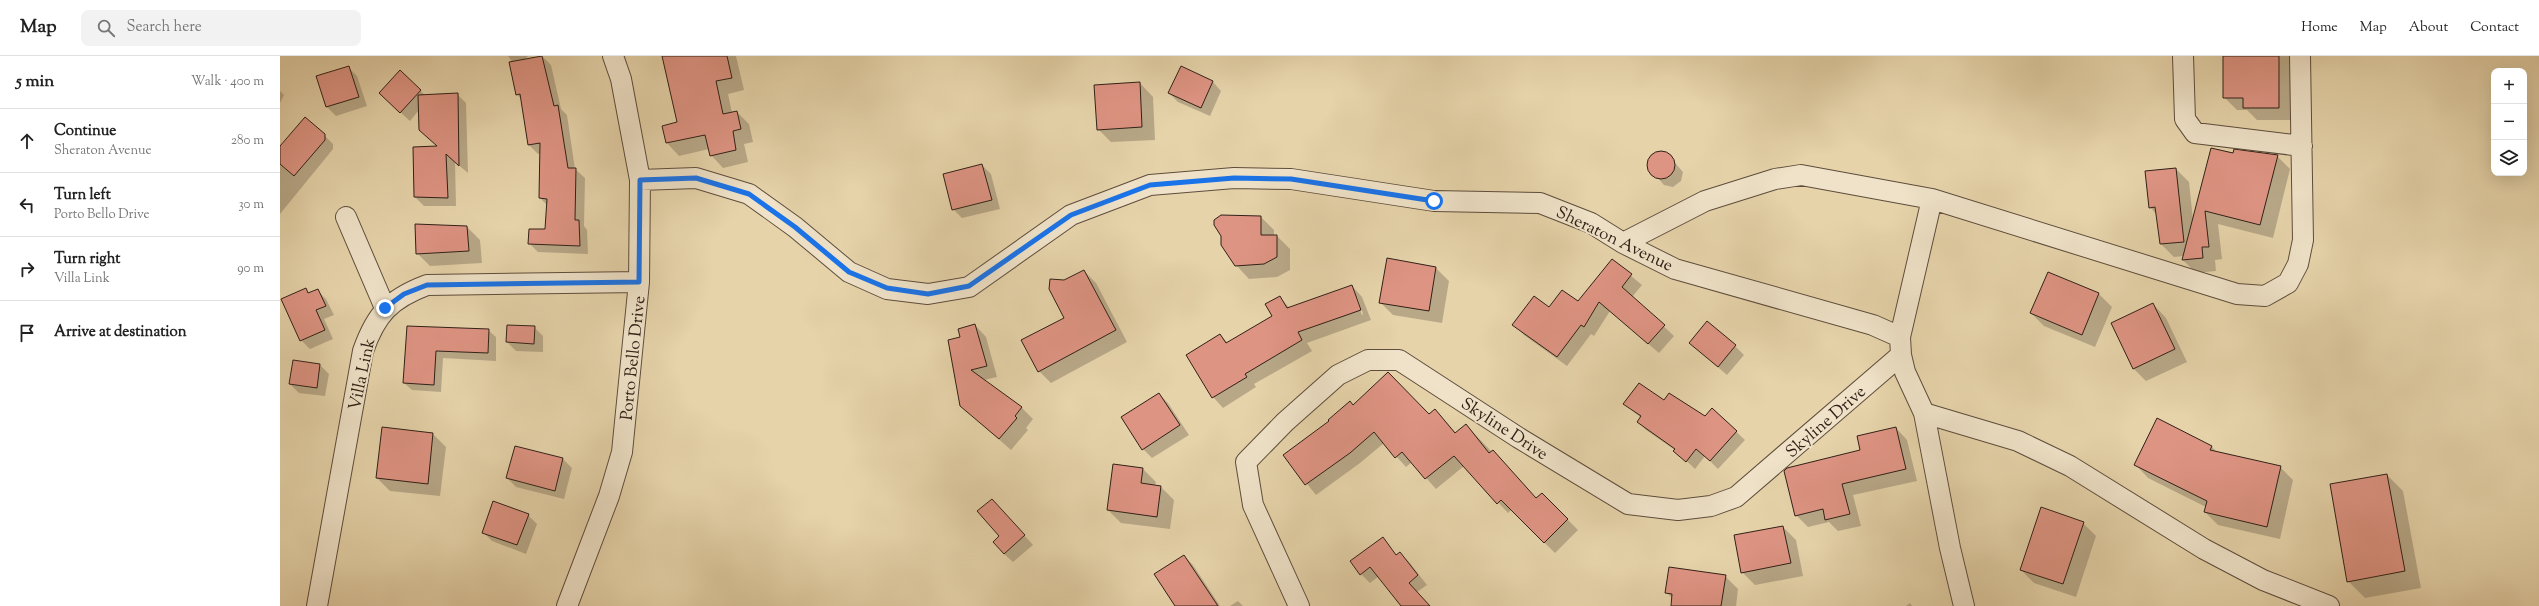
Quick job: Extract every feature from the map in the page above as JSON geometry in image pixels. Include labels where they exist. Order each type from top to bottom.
[{"type":"street","name":"Porto Bello Drive","points":[[567,606],[609,496],[622,452],[639,282],[640,180],[621,79],[613,56]]},
{"type":"street","points":[[2184,56],[2185,120],[2195,133],[2302,146]]},
{"type":"street","points":[[1623,242],[1705,202],[1776,180],[1801,176],[1932,199],[2237,294],[2265,296],[2288,282],[2298,264],[2303,240],[2300,56]]},
{"type":"street","name":"Sheraton Avenue","points":[[640,180],[696,178],[749,194],[795,227],[849,272],[887,288],[928,294],[969,286],[1071,215],[1150,185],[1234,178],[1291,179],[1434,201],[1540,203],[1591,223],[1623,242],[1675,269],[1873,325],[1900,346]]},
{"type":"street","points":[[1932,199],[1900,346],[1905,372],[1924,413],[1950,548],[1964,606]]},
{"type":"street","points":[[346,217],[385,308]]},
{"type":"street","name":"Villa Link","points":[[317,606],[363,351],[371,328],[385,308],[404,294],[427,285],[639,282]]},
{"type":"street","name":"Skyline Drive","points":[[1299,606],[1253,505],[1246,462],[1285,422],[1338,375],[1368,360],[1399,360],[1519,438],[1628,504],[1678,510],[1711,506],[1736,497],[1900,346]]},
{"type":"street","points":[[1924,413],[2018,441],[2070,466],[2204,549],[2263,580],[2329,606]]},
{"type":"building","points":[[542,56],[554,106],[558,105],[568,168],[576,168],[575,220],[579,220],[580,246],[528,244],[529,229],[545,229],[547,199],[539,198],[540,143],[528,145],[520,94],[516,95],[509,62]]},
{"type":"building","points":[[662,56],[727,56],[732,78],[716,81],[723,114],[737,111],[741,129],[733,131],[736,150],[710,156],[705,135],[666,143],[662,126],[677,122]]},
{"type":"building","points":[[2223,56],[2279,56],[2279,108],[2243,108],[2243,98],[2223,98]]},
{"type":"building","points":[[349,66],[359,97],[326,107],[316,76]]},
{"type":"building","points":[[1181,66],[1213,81],[1201,108],[1168,93]]},
{"type":"building","points":[[400,70],[421,90],[400,113],[379,93]]},
{"type":"building","points":[[1140,82],[1142,127],[1097,130],[1094,85]]},
{"type":"building","points":[[458,93],[459,166],[446,154],[448,198],[414,197],[413,147],[437,146],[419,130],[418,95]]},
{"type":"building","points":[[305,117],[325,134],[325,140],[294,176],[280,164],[280,146]]},
{"type":"building","points":[[2211,148],[2233,153],[2234,149],[2278,155],[2260,225],[2205,211],[2209,247],[2202,247],[2203,258],[2182,260]]},
{"type":"building","points":[[1661,151],[1671,155],[1675,165],[1671,175],[1661,179],[1651,175],[1647,165],[1651,155]]},
{"type":"building","points":[[982,164],[992,200],[952,210],[943,174]]},
{"type":"building","points":[[2176,168],[2184,242],[2160,244],[2155,207],[2149,208],[2145,171]]},
{"type":"building","points":[[1221,215],[1261,216],[1261,235],[1277,235],[1277,257],[1264,264],[1235,266],[1221,245],[1221,236],[1214,225],[1214,220]]},
{"type":"building","points":[[415,224],[467,226],[469,251],[416,254]]},
{"type":"building","points":[[1387,258],[1436,267],[1429,311],[1379,303]]},
{"type":"building","points":[[1612,259],[1632,274],[1622,287],[1665,325],[1648,344],[1599,302],[1584,327],[1581,325],[1557,357],[1512,325],[1534,296],[1549,307],[1562,290],[1578,301]]},
{"type":"building","points":[[1084,270],[1116,330],[1038,372],[1021,340],[1064,318],[1049,289],[1050,279],[1064,280]]},
{"type":"building","points":[[2048,272],[2099,293],[2082,335],[2030,313]]},
{"type":"building","points":[[1352,285],[1361,310],[1298,332],[1302,340],[1245,374],[1247,377],[1212,398],[1186,355],[1220,334],[1226,343],[1272,316],[1265,304],[1280,296],[1287,308]]},
{"type":"building","points":[[306,288],[308,293],[318,289],[326,306],[316,310],[325,330],[300,341],[281,299]]},
{"type":"building","points":[[2153,303],[2175,349],[2133,369],[2111,323]]},
{"type":"building","points":[[1707,321],[1736,345],[1718,367],[1689,343]]},
{"type":"building","points":[[975,324],[987,366],[971,370],[1022,407],[1015,416],[1017,418],[999,439],[960,406],[948,340],[960,337],[958,329]]},
{"type":"building","points":[[507,325],[535,326],[534,344],[506,342]]},
{"type":"building","points":[[407,326],[489,329],[488,353],[436,351],[434,385],[403,383]]},
{"type":"building","points":[[293,360],[320,364],[317,388],[289,384]]},
{"type":"building","points":[[1388,372],[1429,414],[1435,409],[1455,433],[1466,424],[1489,453],[1493,450],[1536,498],[1542,493],[1568,519],[1544,543],[1501,500],[1497,504],[1454,456],[1425,479],[1402,452],[1395,458],[1374,432],[1350,453],[1305,485],[1283,455],[1329,421],[1328,420],[1350,401],[1353,405]]},
{"type":"building","points":[[1639,383],[1664,400],[1669,393],[1705,416],[1712,408],[1737,431],[1710,461],[1696,449],[1686,462],[1673,451],[1675,449],[1637,422],[1641,416],[1623,404]]},
{"type":"building","points":[[1159,393],[1180,425],[1142,450],[1121,417]]},
{"type":"building","points":[[2157,418],[2212,446],[2210,450],[2281,466],[2267,527],[2204,512],[2207,501],[2134,465]]},
{"type":"building","points":[[382,427],[433,433],[428,484],[376,478]]},
{"type":"building","points":[[1896,427],[1906,469],[1842,484],[1850,514],[1825,520],[1823,509],[1795,516],[1784,471],[1787,468],[1860,450],[1857,436]]},
{"type":"building","points":[[515,446],[563,458],[555,491],[506,478]]},
{"type":"building","points":[[1113,464],[1143,468],[1141,483],[1161,486],[1157,517],[1107,510]]},
{"type":"building","points":[[2387,474],[2405,571],[2347,582],[2330,484]]},
{"type":"building","points":[[992,499],[1025,535],[1004,554],[993,542],[999,536],[977,511]]},
{"type":"building","points":[[493,501],[529,514],[517,545],[482,533]]},
{"type":"building","points":[[2041,507],[2084,522],[2063,584],[2020,570]]},
{"type":"building","points":[[1783,526],[1791,563],[1741,573],[1734,535]]},
{"type":"building","points":[[1383,537],[1396,555],[1400,552],[1418,575],[1409,583],[1430,606],[1401,606],[1370,567],[1360,575],[1350,561]]},
{"type":"building","points":[[1184,555],[1218,606],[1175,606],[1154,574]]},
{"type":"building","points":[[1669,567],[1726,575],[1721,606],[1671,606],[1672,594],[1665,593]]},
{"type":"route","points":[[385,308],[404,294],[427,285],[639,282],[640,180],[696,178],[749,194],[795,227],[849,272],[887,288],[928,294],[969,286],[1071,215],[1150,185],[1234,178],[1291,179],[1434,201]]}]
